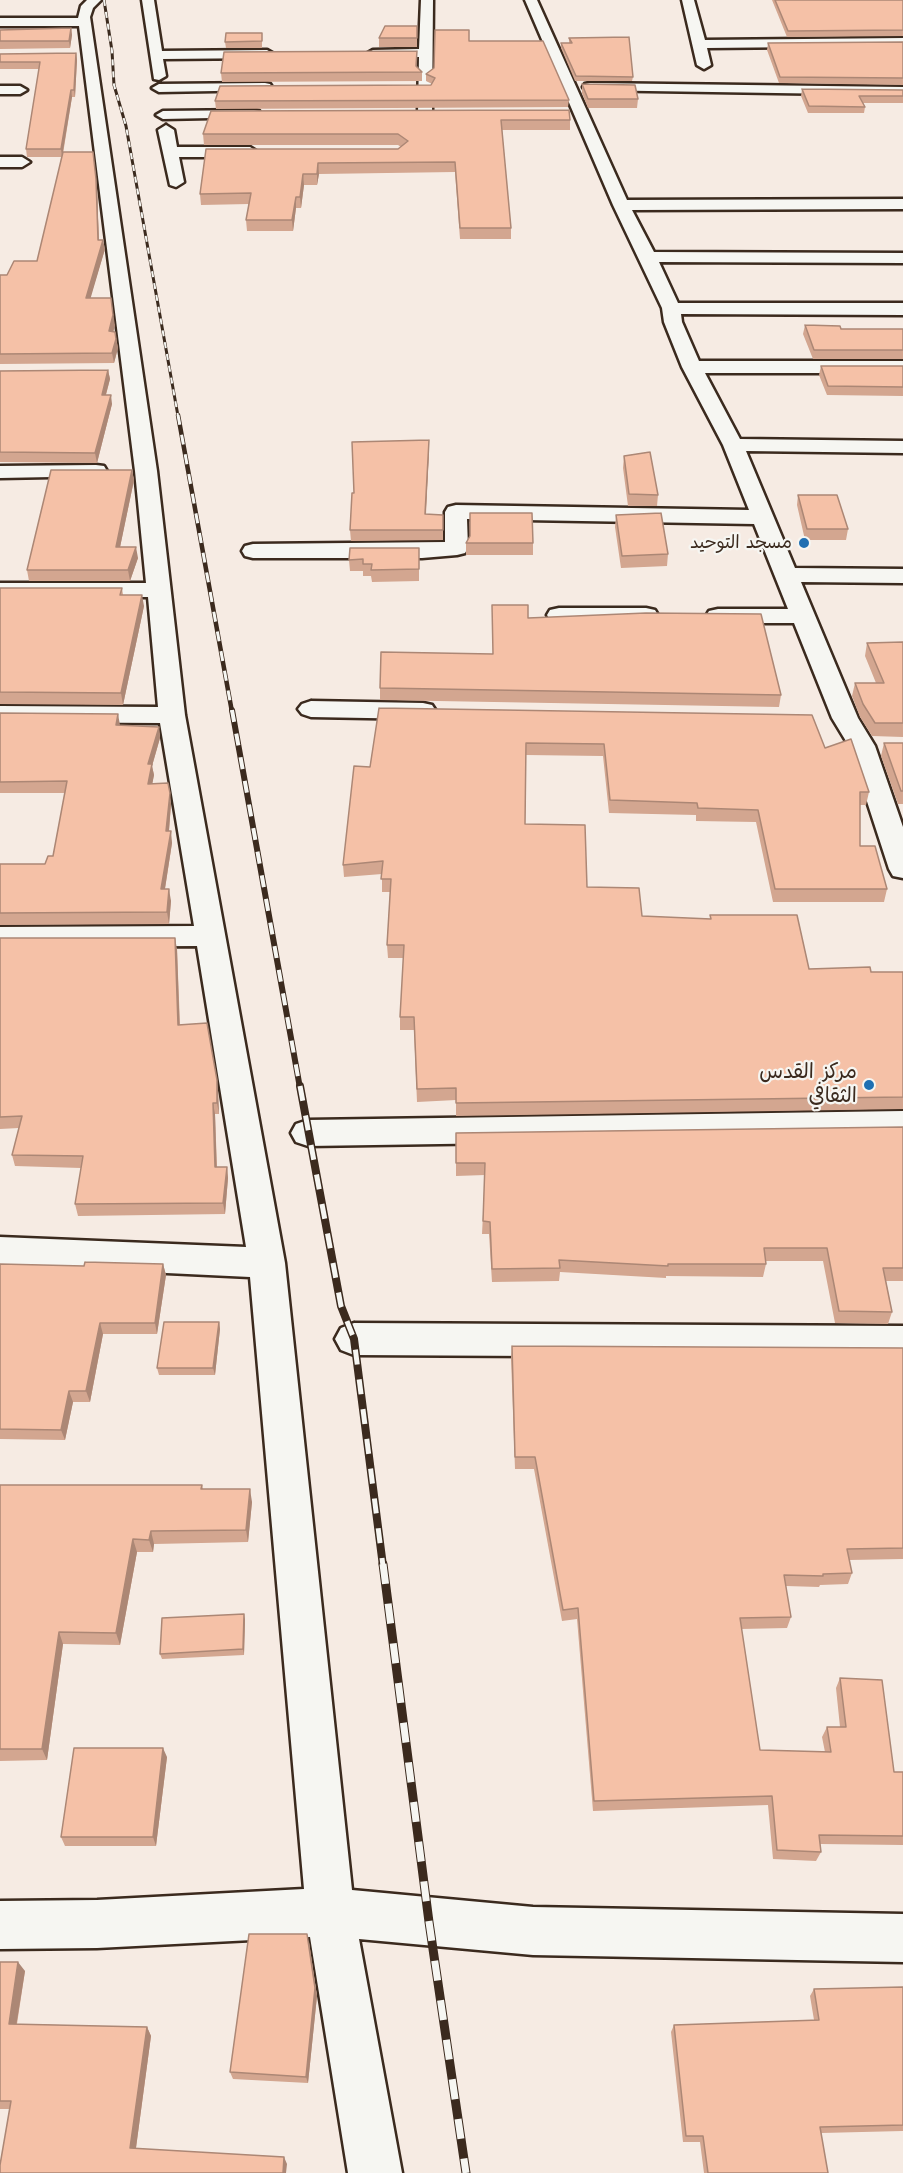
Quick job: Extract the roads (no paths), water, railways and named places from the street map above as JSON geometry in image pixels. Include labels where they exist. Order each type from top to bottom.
[{"type":"street","points":[[148,0],[157,55],[159,88],[176,182]]},
{"type":"street","points":[[425,113],[420,87],[425,53],[427,0]]},
{"type":"street","points":[[531,0],[568,87],[574,114],[648,257],[671,308],[673,322],[692,366],[733,445],[803,616],[833,717],[862,746],[903,869]]},
{"type":"street","points":[[688,0],[710,87]]},
{"type":"street","points":[[0,22],[90,11],[84,54],[121,371],[127,471],[158,590],[171,715],[267,1263],[330,1912],[375,2173]]},
{"type":"street","points":[[699,44],[870,47],[903,42]]},
{"type":"street","points":[[355,54],[425,53]]},
{"type":"street","points":[[157,55],[285,54]]},
{"type":"street","points":[[885,73],[899,91]]},
{"type":"street","points":[[159,88],[275,87]]},
{"type":"street","points":[[568,87],[710,87],[828,92],[899,91]]},
{"type":"street","points":[[0,90],[20,90]]},
{"type":"street","points":[[164,115],[270,114]]},
{"type":"street","points":[[170,152],[266,152]]},
{"type":"street","points":[[0,162],[22,162]]},
{"type":"street","points":[[621,205],[903,204]]},
{"type":"street","points":[[648,257],[903,258]]},
{"type":"street","points":[[671,308],[903,309]]},
{"type":"street","points":[[692,366],[903,367]]},
{"type":"street","points":[[733,445],[903,447]]},
{"type":"street","points":[[0,472],[127,471]]},
{"type":"street","points":[[253,551],[422,551],[457,548],[456,512],[763,517]]},
{"type":"street","points":[[787,575],[903,576]]},
{"type":"street","points":[[0,590],[158,590]]},
{"type":"street","points":[[559,615],[664,615]]},
{"type":"street","points":[[699,616],[803,616]]},
{"type":"street","points":[[311,709],[442,711]]},
{"type":"street","points":[[0,714],[171,715]]},
{"type":"street","points":[[862,746],[893,746]]},
{"type":"street","points":[[0,937],[210,936]]},
{"type":"street","points":[[308,1133],[903,1124]]},
{"type":"street","points":[[0,1251],[267,1263]]},
{"type":"street","points":[[354,1339],[903,1342]]},
{"type":"street","points":[[0,1925],[97,1924],[330,1912],[533,1931],[903,1938]]},
{"type":"railway","points":[[104,0],[112,51],[114,85],[126,126],[178,416]]},
{"type":"railway","points":[[178,415],[232,712]]},
{"type":"railway","points":[[232,710],[300,1088]]},
{"type":"railway","points":[[300,1086],[341,1306],[354,1339],[383,1566]]},
{"type":"railway","points":[[383,1564],[429,1922],[466,2173]]},
{"type":"place","name":"مسجد التوحيد","points":[[804,543]]},
{"type":"place","name":"مركز القدس الثقافي","points":[[869,1085]]}]
